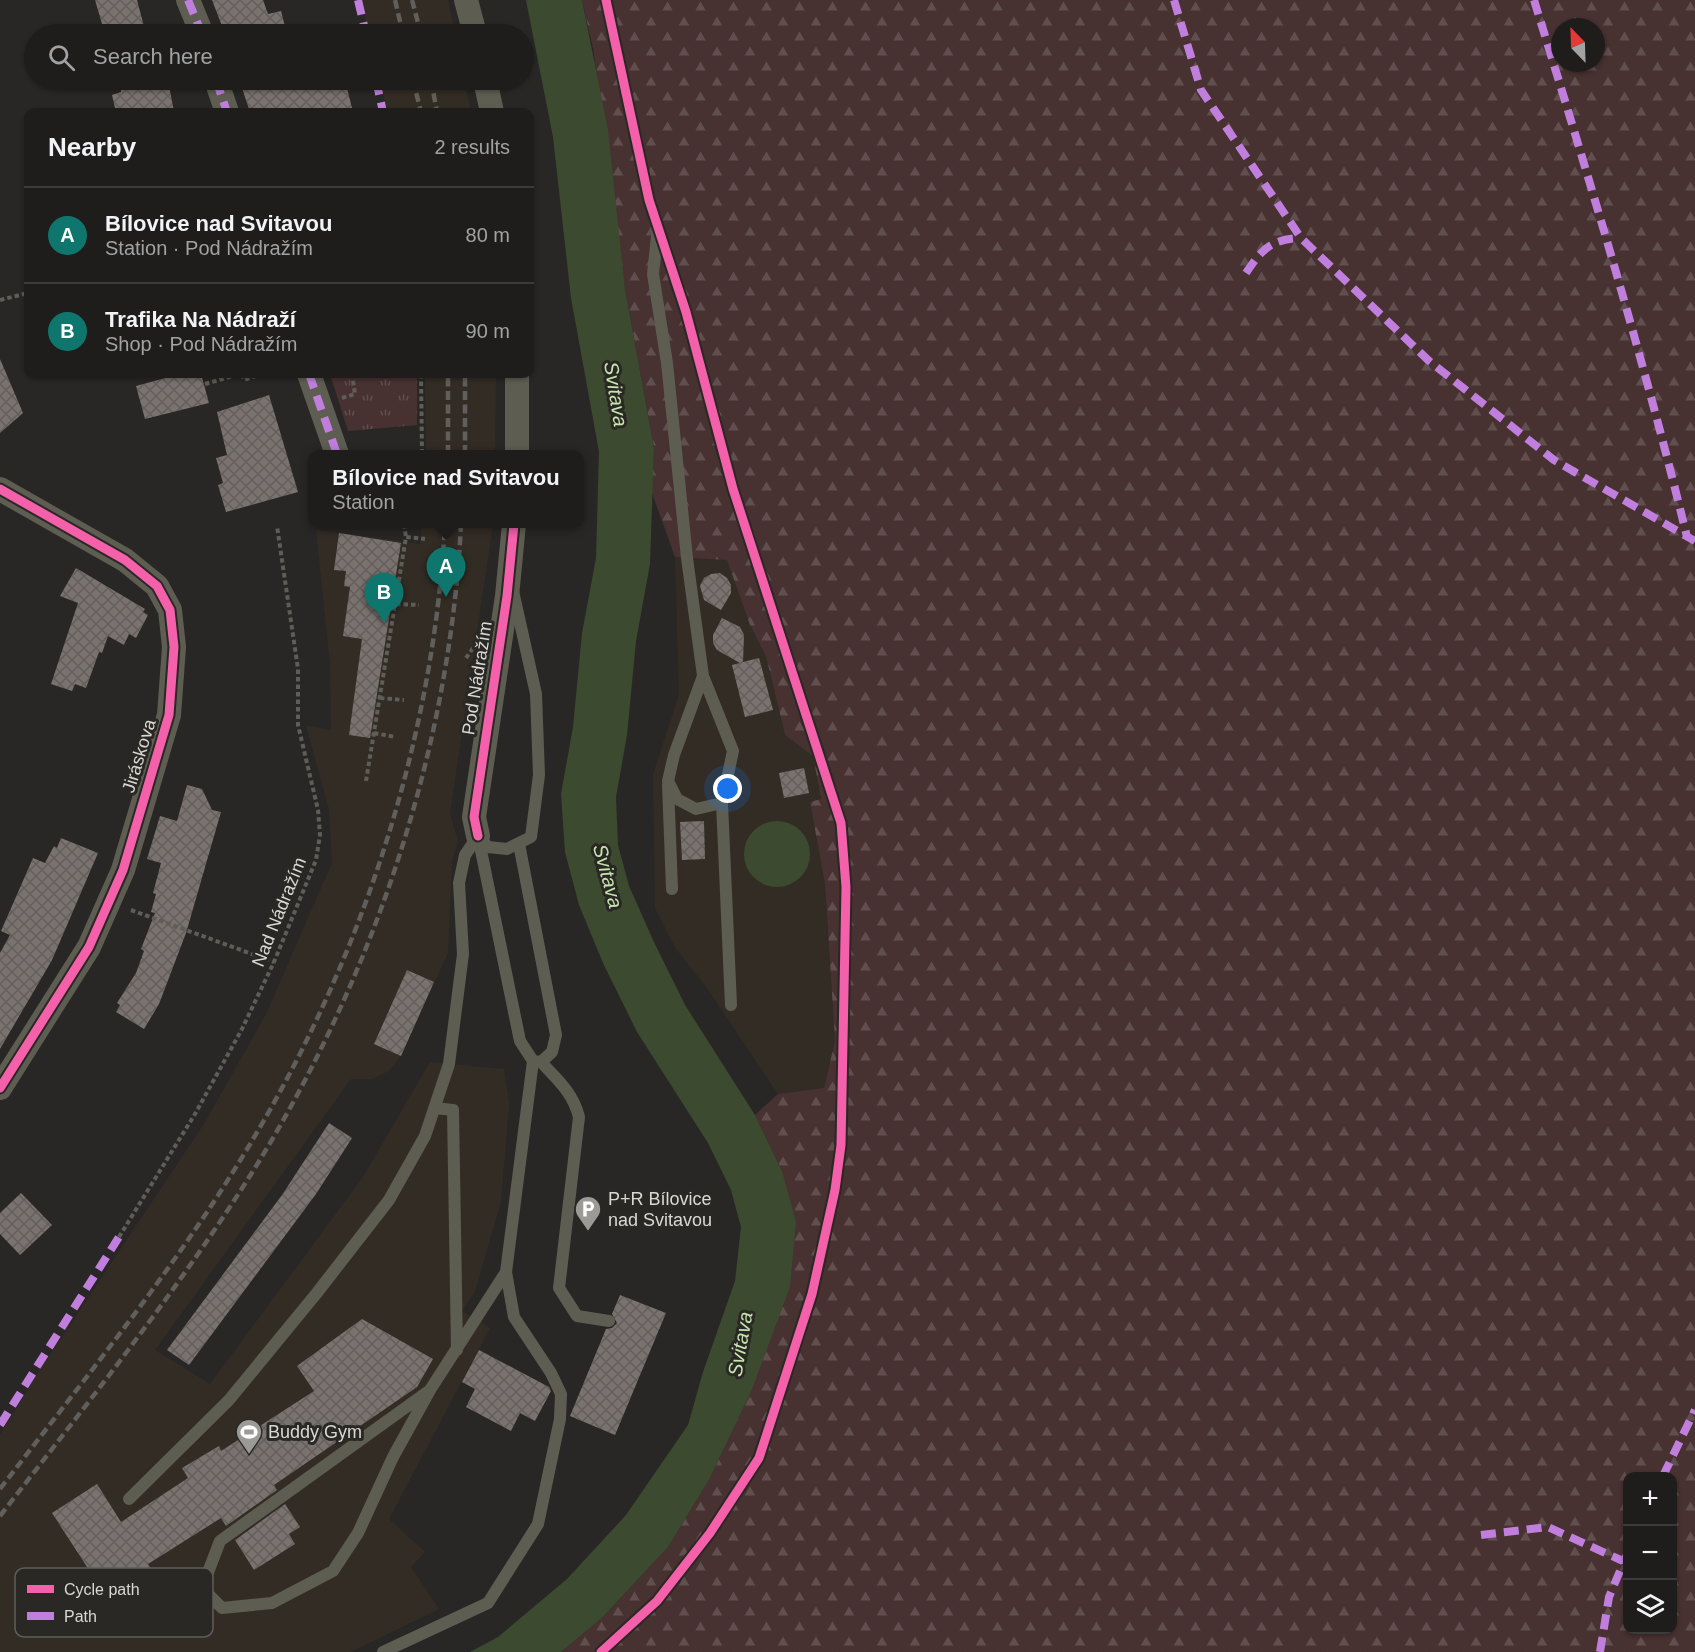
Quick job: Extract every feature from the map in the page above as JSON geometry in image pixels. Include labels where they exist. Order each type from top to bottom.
[{"type":"street","points":[[188,0],[198,24]]},
{"type":"street","points":[[466,0],[472,24]]},
{"type":"street","points":[[219,90],[226,108]]},
{"type":"street","points":[[487,90],[491,108]]},
{"type":"street","points":[[310,378],[336,450]]},
{"type":"street","points":[[517,378],[517,450]]},
{"type":"street","name":"Jiráskova","points":[[0,489],[125,560],[157,586],[170,610],[174,647],[169,715],[123,870],[89,947],[0,1089]]},
{"type":"street","name":"Pod Nádražím","points":[[478,836],[474,817],[509,575],[514,528]]},
{"type":"lane","points":[[658,227],[653,274],[667,363],[687,558],[703,676],[734,751],[722,802],[731,1005]]},
{"type":"lane","points":[[478,836],[488,847],[507,849],[531,837],[538,794],[536,694],[509,575]]},
{"type":"lane","points":[[672,890],[668,781],[674,755],[703,676]]},
{"type":"lane","points":[[668,781],[677,799],[696,809],[722,802]]},
{"type":"lane","points":[[478,836],[520,1041],[537,1062],[566,1088],[575,1101],[579,1117],[559,1288],[577,1316],[609,1321]]},
{"type":"lane","points":[[129,1499],[229,1400],[382,1209],[425,1136],[449,1064],[463,954],[459,883],[465,855],[478,836]]},
{"type":"lane","points":[[383,1652],[488,1604],[538,1524],[560,1419],[561,1394],[551,1373],[514,1317],[506,1272],[537,1062],[552,1052],[556,1035],[519,844]]},
{"type":"lane","points":[[435,1108],[453,1110],[457,1350]]},
{"type":"lane","points":[[213,1599],[222,1608],[272,1604],[333,1571],[358,1533],[393,1457],[430,1390],[506,1272]]},
{"type":"lane","points":[[210,1568],[220,1541],[430,1390]]},
{"type":"path","points":[[0,300],[24,294]]},
{"type":"path","points":[[205,384],[227,378]]},
{"type":"path","points":[[346,396],[355,394],[353,378]]},
{"type":"path","points":[[421,378],[422,450]]},
{"type":"path","points":[[366,781],[396,603],[406,537],[405,528]]},
{"type":"path","points":[[406,537],[425,539]]},
{"type":"path","points":[[396,603],[419,605]]},
{"type":"path","points":[[397,700],[398,694]]},
{"type":"path","points":[[380,698],[404,700]]},
{"type":"path","points":[[374,733],[395,737]]},
{"type":"path","points":[[110,902],[274,962]]},
{"type":"shaded area","points":[[361,0],[448,0],[453,24],[367,24]]},
{"type":"shaded area","points":[[382,90],[466,90],[470,108],[386,108]]},
{"type":"shaded area","points":[[425,378],[496,378],[495,450],[426,450]]},
{"type":"shaded area","points":[[422,528],[492,528],[450,813],[458,842],[452,860],[448,953],[401,1056],[389,1071],[372,1079],[351,1079],[155,1350],[210,1384],[363,1177],[430,1062],[504,1069],[509,1104],[501,1202],[475,1291],[462,1311],[490,1328],[389,1519],[425,1552],[411,1567],[439,1609],[351,1652],[0,1652],[0,1435],[38,1373],[204,1124],[266,1014],[332,863],[329,809],[306,726],[331,730],[330,663],[316,530],[420,544]]},
{"type":"shaded area","points":[[675,557],[727,560],[750,625],[766,656],[785,735],[813,756],[821,799],[810,802],[825,884],[835,1041],[824,1088],[778,1094],[707,988],[676,949],[655,908],[653,774],[679,695]]},
{"type":"green space","points":[[582,0],[1695,0],[1695,1652],[561,1652],[603,1617],[668,1547],[709,1480],[751,1392],[782,1171],[755,1115],[778,1094],[824,1088],[835,1041],[825,884],[810,802],[821,799],[813,756],[785,735],[766,656],[750,625],[727,560],[675,557],[652,493],[654,448],[625,289],[593,48]]},
{"type":"green space","points":[[331,378],[417,378],[417,425],[348,431]]},
{"type":"water","name":"Svitava","points":[[526,0],[582,0],[608,130],[625,289],[654,448],[650,564],[636,641],[627,735],[616,797],[618,845],[629,886],[685,1005],[755,1115],[782,1171],[796,1222],[790,1287],[751,1392],[709,1480],[668,1547],[603,1617],[561,1652],[470,1652],[498,1637],[567,1579],[626,1515],[688,1425],[703,1372],[735,1281],[741,1227],[731,1190],[708,1143],[637,1032],[603,963],[579,905],[565,852],[561,794],[573,727],[582,633],[596,558],[599,452],[571,298],[553,137],[534,41],[534,24],[531,24]]},
{"type":"water","points":[[771,821],[783,821],[795,826],[805,836],[810,854],[808,867],[795,882],[783,887],[771,887],[759,882],[749,872],[744,860],[744,848],[749,836],[759,826]]},
{"type":"building","points":[[95,0],[137,0],[143,24],[102,24]]},
{"type":"building","points":[[212,0],[263,0],[268,14],[281,11],[284,24],[221,24]]},
{"type":"building","points":[[121,90],[170,90],[173,108],[115,108],[112,95]]},
{"type":"building","points":[[243,90],[348,90],[352,108],[249,108]]},
{"type":"building","points":[[0,359],[23,413],[0,433]]},
{"type":"building","points":[[165,378],[202,378],[209,403],[145,419],[136,386]]},
{"type":"building","points":[[269,395],[298,492],[226,512],[218,485],[223,483],[216,458],[227,455],[217,412]]},
{"type":"building","points":[[339,533],[401,543],[370,738],[349,735],[362,639],[343,636],[350,587],[344,586],[346,571],[334,570]]},
{"type":"building","points":[[76,568],[145,609],[143,612],[148,615],[136,638],[129,634],[124,645],[108,636],[102,653],[99,652],[86,688],[75,684],[72,691],[51,684],[78,603],[60,596]]},
{"type":"building","points":[[720,573],[731,585],[731,593],[721,610],[704,600],[700,586],[704,578]]},
{"type":"building","points":[[722,618],[740,627],[744,635],[743,662],[759,658],[773,710],[745,717],[732,665],[740,663],[717,650],[713,643],[713,635]]},
{"type":"building","points":[[804,768],[809,793],[784,798],[779,773]]},
{"type":"building","points":[[187,785],[202,789],[212,810],[221,812],[186,933],[159,1004],[144,1029],[116,1012],[120,1005],[117,1003],[136,973],[144,951],[141,949],[155,913],[151,912],[156,894],[153,893],[161,863],[147,859],[160,816],[177,821]]},
{"type":"building","points":[[704,821],[705,859],[682,860],[680,822]]},
{"type":"building","points":[[61,838],[98,853],[52,960],[0,1049],[0,953],[10,935],[1,931],[33,858],[45,863],[54,846],[57,848]]},
{"type":"building","points":[[407,970],[434,982],[401,1056],[374,1044]]},
{"type":"building","points":[[329,1123],[352,1138],[316,1194],[189,1365],[167,1350],[282,1195]]},
{"type":"building","points":[[21,1193],[52,1225],[20,1255],[0,1234],[0,1213]]},
{"type":"building","points":[[620,1295],[666,1313],[615,1435],[570,1416],[606,1329],[612,1328],[617,1323],[612,1314]]},
{"type":"building","points":[[362,1319],[433,1359],[417,1387],[274,1485],[277,1490],[226,1526],[221,1518],[148,1564],[150,1568],[88,1568],[52,1513],[97,1484],[121,1522],[188,1478],[182,1468],[219,1446],[221,1451],[314,1391],[297,1366]]},
{"type":"building","points":[[479,1350],[549,1387],[551,1391],[535,1421],[520,1413],[511,1431],[466,1407],[475,1389],[462,1382]]},
{"type":"building","points":[[285,1504],[300,1527],[289,1534],[295,1544],[254,1570],[235,1540]]},
{"type":"railway","points":[[395,0],[401,24]]},
{"type":"railway","points":[[412,0],[418,24]]},
{"type":"railway","points":[[416,90],[420,108]]},
{"type":"railway","points":[[433,90],[436,108]]},
{"type":"railway","points":[[448,378],[448,450]]},
{"type":"railway","points":[[465,378],[465,450]]},
{"type":"railway","points":[[0,1489],[138,1310],[203,1218],[263,1122],[334,982],[389,834],[410,757],[427,680],[438,602],[445,528]]},
{"type":"railway","points":[[0,1516],[134,1343],[198,1254],[258,1163],[300,1090],[338,1014],[371,936],[399,856],[423,774],[441,691],[454,608],[461,528]]},
{"type":"marked path","points":[[188,0],[198,24]]},
{"type":"marked path","points":[[358,0],[364,24]]},
{"type":"marked path","points":[[1174,0],[1201,90],[1301,238],[1428,360],[1554,460],[1695,541]]},
{"type":"marked path","points":[[1534,0],[1634,334],[1687,537]]},
{"type":"marked path","points":[[219,90],[226,108]]},
{"type":"marked path","points":[[378,90],[382,108]]},
{"type":"marked path","points":[[1246,273],[1268,247],[1282,241],[1301,238]]},
{"type":"marked path","points":[[310,378],[336,450]]},
{"type":"marked path","points":[[0,1425],[119,1237]]},
{"type":"marked path","points":[[1665,1472],[1695,1410]]},
{"type":"marked path","points":[[1481,1535],[1548,1527],[1623,1561]]},
{"type":"marked path","points":[[1600,1652],[1609,1597],[1623,1564]]},
{"type":"cycle path","points":[[601,1652],[657,1601],[710,1533],[759,1458],[812,1294],[835,1190],[841,1145],[846,887],[841,823],[733,489],[686,312],[649,200],[606,0]]},
{"type":"cycle path","points":[[0,489],[125,560],[157,586],[170,610],[174,647],[169,715],[123,870],[89,947],[0,1088]]},
{"type":"cycle path","points":[[478,836],[474,817],[507,596],[514,528]]},
{"type":"place","name":"Bílovice nad Svitavou","points":[[446,597]]},
{"type":"place","name":"Trafika Na Nádraží","points":[[384,623]]},
{"type":"place","name":"P+R Bílovice nad Svitavou","points":[[588,1232]]},
{"type":"place","name":"Buddy Gym","points":[[249,1455]]}]
